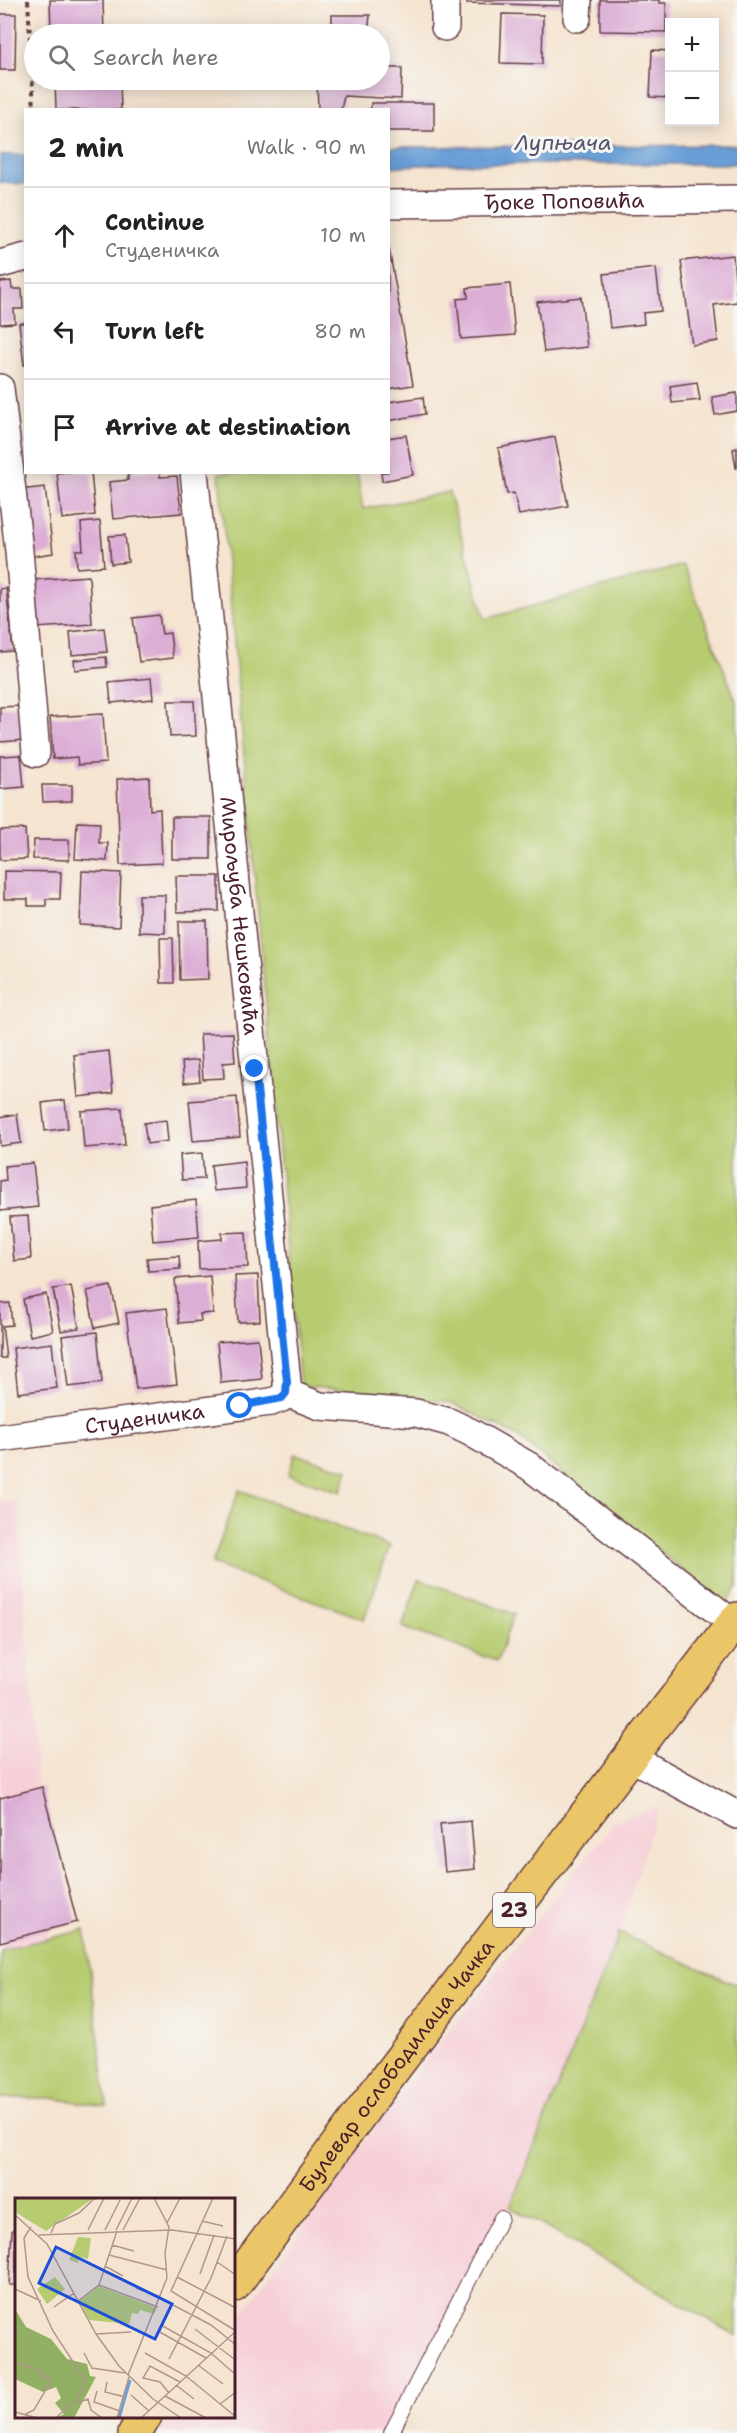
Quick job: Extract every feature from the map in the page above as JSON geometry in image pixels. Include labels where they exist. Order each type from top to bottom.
[{"type":"main road","name":"Булевар ослободилаца Чачка","points":[[236,2282],[388,2076],[735,1622]]},
{"type":"main road","points":[[135,2433],[144,2418]]},
{"type":"street","points":[[445,0],[445,27]]},
{"type":"street","name":"Ђоке Поповића","points":[[390,204],[737,199]]},
{"type":"street","points":[[0,264],[24,258]]},
{"type":"street","points":[[0,388],[19,550],[36,753]]},
{"type":"street","name":"Мирољуба Нешковића","points":[[194,474],[287,1382],[286,1393]]},
{"type":"street","points":[[286,1393],[320,1406],[416,1413],[449,1422],[470,1432],[529,1466],[735,1622]]},
{"type":"street","name":"Студеничка","points":[[0,1438],[271,1402],[282,1398],[286,1393]]},
{"type":"street","points":[[630,1757],[737,1815]]},
{"type":"lane","points":[[391,2433],[501,2218]]},
{"type":"path","points":[[28,0],[29,24]]},
{"type":"path","points":[[33,90],[34,108]]},
{"type":"shaded area","points":[[0,1500],[18,1503],[48,1939],[0,1950]]},
{"type":"shaded area","points":[[659,1806],[619,1933],[510,2207],[391,2433],[157,2433],[168,2418],[236,2418],[236,2322],[388,2108],[616,1820]]},
{"type":"green space","points":[[219,474],[357,474],[363,509],[449,492],[485,619],[683,565],[737,703],[737,1588],[725,1604],[517,1436],[452,1403],[394,1394],[300,1386]]},
{"type":"green space","points":[[295,1454],[348,1470],[341,1492],[288,1475]]},
{"type":"green space","points":[[239,1490],[390,1546],[364,1619],[212,1564]]},
{"type":"green space","points":[[419,1579],[514,1614],[497,1661],[402,1627]]},
{"type":"green space","points":[[85,1930],[107,2106],[50,2098],[0,2098],[0,1950]]},
{"type":"green space","points":[[619,1933],[737,1985],[737,2336],[510,2207]]},
{"type":"water","points":[[737,145],[737,164],[437,164],[390,167],[390,147]]},
{"type":"water","points":[[0,155],[24,155],[24,184],[0,183]]},
{"type":"building","points":[[50,0],[103,0],[104,24],[51,24]]},
{"type":"building","points":[[467,0],[561,0],[561,6],[467,3]]},
{"type":"building","points":[[600,0],[659,0],[659,3],[666,3],[665,32],[600,31]]},
{"type":"building","points":[[0,14],[16,14],[15,70],[0,70]]},
{"type":"building","points":[[502,14],[543,15],[542,64],[500,63]]},
{"type":"building","points":[[332,15],[370,15],[369,24],[332,24]]},
{"type":"building","points":[[652,50],[665,51],[665,98],[650,97]]},
{"type":"building","points":[[390,68],[402,68],[401,99],[344,96],[341,108],[318,108],[317,90],[390,90]]},
{"type":"building","points":[[55,90],[120,90],[121,108],[56,108]]},
{"type":"building","points":[[371,103],[434,103],[434,131],[390,131],[390,108],[371,108]]},
{"type":"building","points":[[390,254],[413,385],[390,389]]},
{"type":"building","points":[[733,255],[737,302],[714,305],[718,341],[692,345],[681,261]]},
{"type":"building","points":[[656,268],[661,311],[643,313],[644,324],[610,328],[604,274]]},
{"type":"building","points":[[11,281],[12,289],[22,289],[23,309],[14,309],[15,323],[0,324],[0,282]]},
{"type":"building","points":[[510,284],[515,335],[461,339],[457,299],[468,298],[467,288]]},
{"type":"building","points":[[581,297],[587,347],[544,352],[537,302]]},
{"type":"building","points":[[19,323],[24,323],[24,365]]},
{"type":"building","points":[[697,382],[700,400],[672,403],[670,386]]},
{"type":"building","points":[[737,393],[737,411],[715,415],[712,397]]},
{"type":"building","points":[[423,397],[425,414],[390,421],[390,402]]},
{"type":"building","points":[[406,435],[413,475],[382,481],[381,474],[390,474],[390,438]]},
{"type":"building","points":[[555,437],[568,506],[519,515],[514,493],[507,494],[498,448]]},
{"type":"building","points":[[737,448],[737,468],[736,468],[733,449]]},
{"type":"building","points":[[57,474],[91,474],[95,515],[62,519]]},
{"type":"building","points":[[128,474],[177,476],[181,513],[113,519],[109,482],[128,480]]},
{"type":"building","points":[[45,487],[53,553],[28,557],[20,490]]},
{"type":"building","points":[[100,521],[104,566],[77,568],[76,550],[83,550],[81,523]]},
{"type":"building","points":[[125,535],[128,562],[111,564],[109,536]]},
{"type":"building","points":[[89,576],[92,624],[36,628],[32,580]]},
{"type":"building","points":[[6,588],[13,651],[0,652],[0,589]]},
{"type":"building","points":[[159,615],[162,634],[170,633],[173,658],[139,662],[133,618]]},
{"type":"building","points":[[104,628],[107,652],[72,655],[70,632]]},
{"type":"building","points":[[106,657],[107,667],[75,670],[74,660]]},
{"type":"building","points":[[151,678],[153,699],[111,703],[109,682]]},
{"type":"building","points":[[168,701],[194,701],[196,736],[170,737]]},
{"type":"building","points":[[22,706],[25,740],[0,742],[0,707]]},
{"type":"building","points":[[103,714],[106,763],[78,765],[77,757],[53,759],[50,717]]},
{"type":"building","points":[[21,755],[24,787],[0,789],[0,756]]},
{"type":"building","points":[[149,777],[150,810],[160,809],[162,863],[120,865],[117,779]]},
{"type":"building","points":[[42,785],[72,785],[72,801],[43,802]]},
{"type":"building","points":[[172,817],[211,817],[211,859],[172,859]]},
{"type":"building","points":[[77,822],[100,823],[99,843],[108,843],[107,861],[75,859]]},
{"type":"building","points":[[25,829],[27,859],[0,860],[0,830]]},
{"type":"building","points":[[34,840],[69,840],[69,860],[33,859]]},
{"type":"building","points":[[4,871],[61,872],[60,899],[46,899],[46,906],[28,906],[28,899],[4,899]]},
{"type":"building","points":[[82,871],[121,873],[119,927],[80,925]]},
{"type":"building","points":[[176,876],[219,876],[219,911],[177,912]]},
{"type":"building","points":[[139,895],[165,895],[165,933],[139,932]]},
{"type":"building","points":[[179,921],[207,921],[208,979],[180,980]]},
{"type":"building","points":[[160,938],[173,938],[174,983],[161,983]]},
{"type":"building","points":[[233,1033],[235,1062],[223,1063],[224,1078],[203,1079],[200,1034]]},
{"type":"building","points":[[109,1051],[113,1093],[78,1097],[74,1055]]},
{"type":"building","points":[[198,1060],[200,1081],[184,1083],[182,1062]]},
{"type":"building","points":[[237,1097],[240,1137],[193,1141],[189,1101]]},
{"type":"building","points":[[65,1100],[68,1128],[45,1131],[42,1103]]},
{"type":"building","points":[[122,1108],[125,1145],[84,1148],[81,1111]]},
{"type":"building","points":[[17,1114],[21,1143],[0,1146],[0,1117]]},
{"type":"building","points":[[166,1120],[168,1141],[147,1144],[144,1123]]},
{"type":"building","points":[[202,1153],[204,1179],[182,1180],[180,1155]]},
{"type":"building","points":[[244,1161],[246,1188],[214,1191],[211,1165]]},
{"type":"building","points":[[33,1163],[38,1207],[0,1211],[0,1181],[6,1180],[5,1166]]},
{"type":"building","points":[[196,1200],[199,1237],[153,1241],[150,1205]]},
{"type":"building","points":[[28,1216],[31,1259],[14,1261],[10,1217]]},
{"type":"building","points":[[246,1232],[248,1267],[199,1269],[198,1241],[222,1239],[222,1233]]},
{"type":"building","points":[[179,1256],[180,1269],[148,1271],[147,1258]]},
{"type":"building","points":[[258,1275],[260,1321],[238,1322],[235,1276]]},
{"type":"building","points":[[210,1276],[213,1313],[200,1314],[201,1321],[179,1323],[175,1279]]},
{"type":"building","points":[[71,1286],[79,1328],[61,1331],[53,1289]]},
{"type":"building","points":[[111,1286],[119,1323],[95,1328],[87,1291]]},
{"type":"building","points":[[46,1294],[53,1331],[30,1336],[23,1299]]},
{"type":"building","points":[[10,1303],[12,1325],[2,1326],[6,1358],[0,1358],[0,1304]]},
{"type":"building","points":[[167,1308],[177,1384],[136,1389],[126,1313]]},
{"type":"building","points":[[97,1332],[102,1383],[68,1387],[62,1336]]},
{"type":"building","points":[[258,1339],[262,1379],[221,1383],[217,1342]]},
{"type":"building","points":[[52,1343],[57,1388],[18,1393],[13,1348]]},
{"type":"building","points":[[42,1787],[77,1922],[0,1942],[0,1798]]},
{"type":"building","points":[[471,1821],[475,1869],[445,1872],[440,1824]]},
{"type":"building","points":[[12,2230],[15,2230],[15,2285],[9,2285]]},
{"type":"route","points":[[240,1406],[271,1402],[282,1398],[286,1393],[287,1382],[255,1069]]},
{"type":"water label","name":"Лупњача","points":[[563,142]]}]
